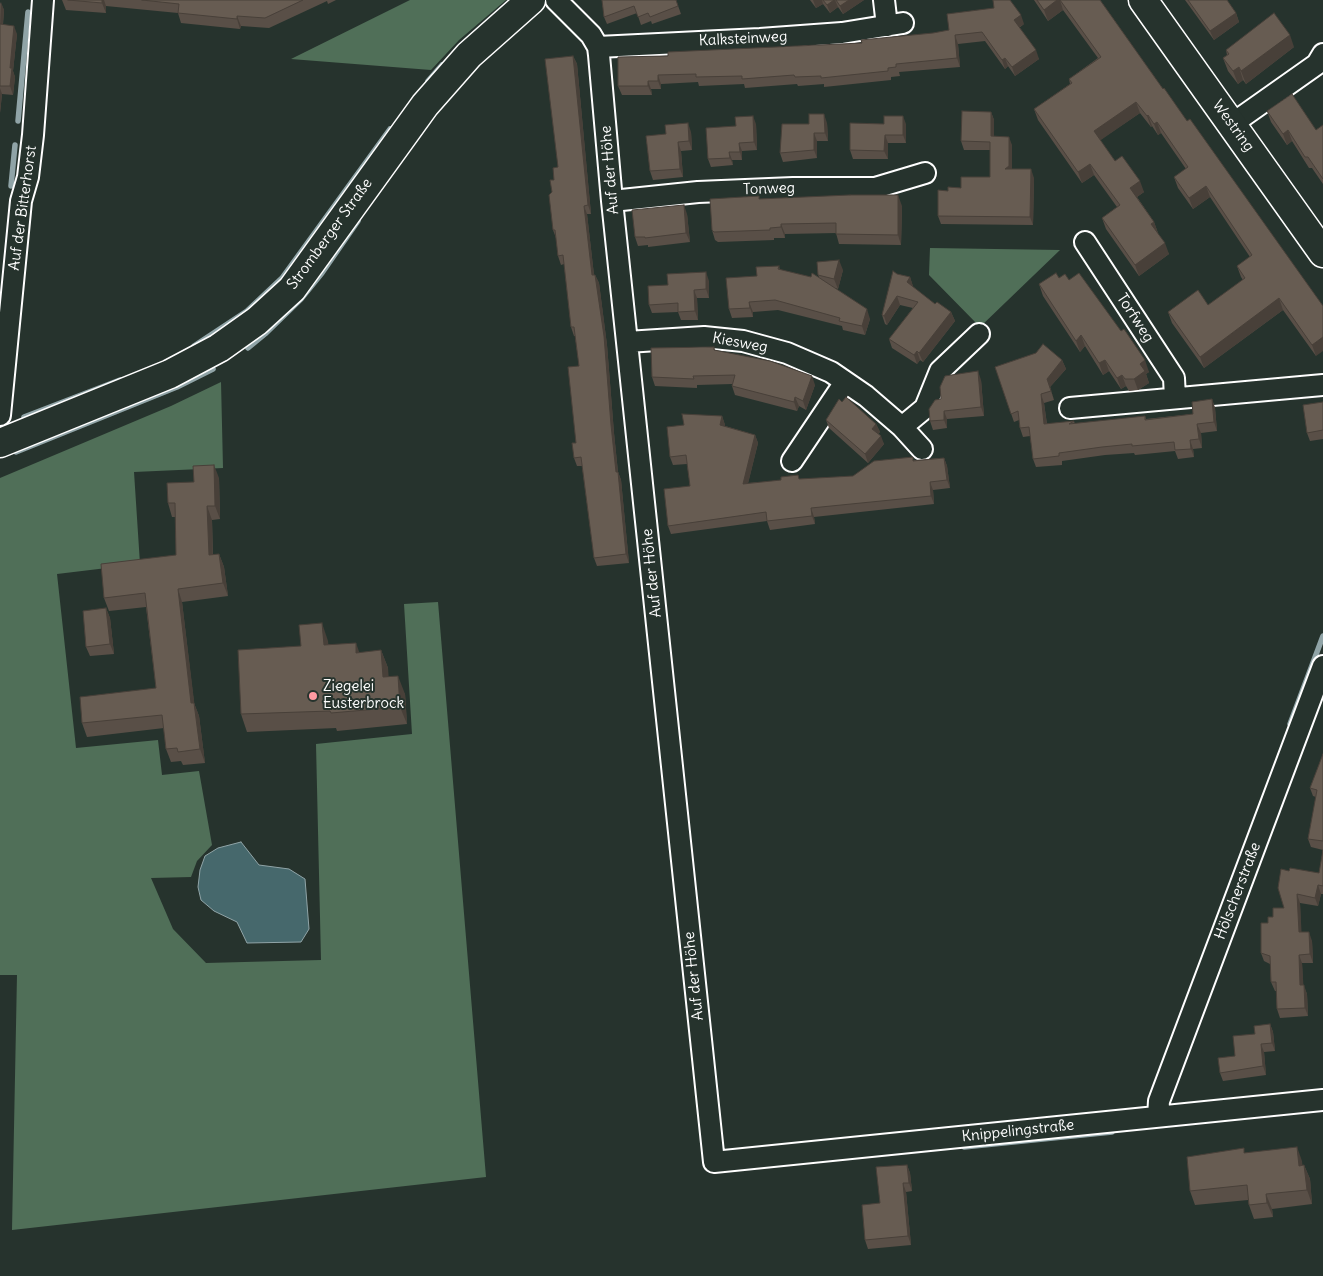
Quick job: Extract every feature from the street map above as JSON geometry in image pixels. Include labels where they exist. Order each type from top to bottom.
[{"type":"main road","name":"Stromberger Straße","points":[[1,432],[170,374],[219,348],[256,321],[292,289],[425,106],[469,55],[531,0]]},
{"type":"main road","name":"Westring","points":[[1143,0],[1323,253]]},
{"type":"street","name":"Auf der Bitterhorst","points":[[1,432],[21,201],[28,177],[32,143],[43,0]]},
{"type":"street","points":[[556,0],[591,36],[598,47]]},
{"type":"street","name":"Kalksteinweg","points":[[598,47],[842,33],[895,24],[884,0]]},
{"type":"street","name":"Auf der Höhe","points":[[598,47],[612,200],[714,1162]]},
{"type":"street","points":[[1232,124],[1317,64],[1323,54]]},
{"type":"street","name":"Tonweg","points":[[612,200],[698,192],[793,188],[875,188],[925,173]]},
{"type":"street","name":"Torfweg","points":[[1085,242],[1174,378],[1175,398]]},
{"type":"street","points":[[902,427],[925,408],[940,371],[979,334]]},
{"type":"street","name":"Kiesweg","points":[[628,342],[704,337],[743,341],[787,352],[831,372],[866,396],[902,427],[922,449]]},
{"type":"street","points":[[792,461],[845,382]]},
{"type":"street","points":[[1070,408],[1323,385]]},
{"type":"street","name":"Hölscherstraße","points":[[1158,1116],[1159,1101],[1323,666]]},
{"type":"street","name":"Knippelingstraße","points":[[714,1162],[1323,1100]]},
{"type":"green space","points":[[410,0],[506,0],[459,40],[431,70],[291,59]]},
{"type":"green space","points":[[930,248],[1060,250],[980,327],[929,275]]},
{"type":"green space","points":[[221,382],[223,468],[134,472],[140,564],[57,574],[76,748],[158,740],[162,775],[199,771],[212,845],[197,861],[191,877],[151,878],[173,929],[206,963],[321,960],[316,744],[412,734],[404,604],[438,602],[486,1177],[12,1230],[17,975],[0,975],[0,478],[171,406]]},
{"type":"water","points":[[241,842],[259,865],[289,869],[305,879],[309,929],[301,942],[247,943],[237,922],[214,911],[201,900],[198,887],[200,870],[205,856],[218,848]]},
{"type":"building","points":[[68,0],[102,0],[102,3]]},
{"type":"building","points":[[142,0],[303,0],[265,18],[237,16],[237,19],[178,13],[179,4]]},
{"type":"building","points":[[602,0],[676,0],[678,6],[650,17],[648,13],[638,17],[634,6],[604,17]]},
{"type":"building","points":[[823,0],[834,0],[827,5]]},
{"type":"building","points":[[836,0],[849,0],[840,6]]},
{"type":"building","points":[[993,0],[1010,0],[1021,15],[1014,20],[1036,50],[1012,67],[1005,58],[1002,60],[982,32],[955,35],[957,58],[896,64],[896,67],[888,68],[888,71],[821,78],[821,76],[795,77],[794,75],[742,79],[742,76],[696,77],[696,74],[658,75],[658,81],[648,81],[648,86],[618,86],[618,57],[668,56],[668,52],[862,43],[861,40],[933,33],[949,30],[947,14],[994,8]]},
{"type":"building","points":[[1037,0],[1057,0],[1044,10]]},
{"type":"building","points":[[1060,0],[1100,0],[1187,121],[1190,119],[1323,306],[1323,337],[1312,345],[1279,298],[1200,357],[1168,312],[1198,290],[1208,305],[1245,278],[1237,266],[1252,255],[1206,186],[1189,198],[1174,177],[1188,167],[1157,122],[1154,124],[1136,102],[1094,131],[1115,161],[1122,156],[1140,181],[1130,188],[1154,222],[1151,224],[1165,243],[1135,265],[1102,218],[1120,205],[1090,164],[1078,172],[1034,109],[1072,83],[1069,79],[1101,57]]},
{"type":"building","points":[[1188,0],[1227,0],[1236,13],[1210,31]]},
{"type":"building","points":[[1274,13],[1290,35],[1241,71],[1239,67],[1233,71],[1223,58],[1229,54],[1226,50]]},
{"type":"building","points":[[0,24],[14,26],[10,86],[0,86]]},
{"type":"building","points":[[573,56],[588,205],[584,206],[592,275],[595,275],[604,336],[611,425],[616,472],[618,472],[626,554],[594,558],[581,457],[574,458],[572,443],[576,443],[568,367],[579,366],[574,327],[571,327],[563,255],[558,256],[549,195],[552,192],[550,180],[554,180],[553,168],[558,167],[545,59]]},
{"type":"building","points":[[1292,94],[1316,130],[1323,125],[1323,179],[1308,157],[1305,157],[1288,130],[1283,134],[1267,111]]},
{"type":"building","points":[[962,111],[991,112],[991,136],[1009,137],[1009,166],[1005,169],[1031,169],[1030,217],[938,216],[938,190],[948,191],[948,187],[961,188],[961,177],[990,177],[990,142],[961,141]]},
{"type":"building","points":[[809,114],[824,114],[825,133],[814,133],[814,150],[780,153],[782,124],[809,124]]},
{"type":"building","points":[[753,116],[754,142],[739,143],[740,152],[729,152],[730,158],[708,159],[706,128],[736,126],[735,117]]},
{"type":"building","points":[[884,116],[903,116],[903,135],[885,135],[884,151],[850,150],[850,123],[884,124]]},
{"type":"building","points":[[688,123],[689,141],[678,142],[680,169],[650,171],[646,136],[666,134],[665,125]]},
{"type":"building","points":[[898,195],[898,235],[836,234],[836,223],[781,224],[781,227],[770,228],[770,230],[714,232],[712,230],[710,199],[759,196],[759,199]]},
{"type":"building","points":[[684,205],[686,233],[645,238],[635,237],[632,210]]},
{"type":"building","points":[[839,260],[834,279],[818,275],[817,262]]},
{"type":"building","points":[[779,266],[778,269],[811,277],[812,273],[867,309],[862,326],[839,321],[840,318],[775,300],[749,302],[750,308],[729,309],[726,278],[757,276],[756,267]]},
{"type":"building","points":[[893,271],[910,277],[907,282],[935,304],[937,302],[951,312],[919,353],[917,351],[914,355],[889,339],[918,302],[897,296],[884,316],[882,315]]},
{"type":"building","points":[[706,272],[706,289],[694,290],[695,311],[678,312],[678,303],[649,305],[648,286],[668,285],[667,274]]},
{"type":"building","points":[[1056,273],[1059,278],[1065,274],[1069,280],[1079,273],[1121,331],[1124,329],[1145,360],[1140,364],[1145,371],[1134,379],[1125,379],[1122,375],[1117,378],[1105,360],[1099,363],[1081,335],[1076,341],[1039,284]]},
{"type":"building","points":[[1043,344],[1062,360],[1047,379],[1051,391],[1041,394],[1044,424],[1074,421],[1069,424],[1145,416],[1145,420],[1193,414],[1192,402],[1212,399],[1214,422],[1197,424],[1199,439],[1190,440],[1191,449],[1175,450],[1174,442],[1132,446],[1132,444],[1059,453],[1059,456],[1033,459],[1029,427],[1020,428],[1018,411],[1011,414],[995,367],[1036,353]]},
{"type":"building","points":[[714,347],[714,350],[770,361],[812,376],[803,401],[795,397],[794,402],[732,386],[735,375],[693,376],[694,379],[652,377],[651,348]]},
{"type":"building","points":[[978,371],[981,407],[944,411],[944,420],[930,421],[929,409],[935,400],[941,399],[940,387],[945,376]]},
{"type":"building","points":[[846,397],[876,424],[872,429],[881,436],[865,454],[826,420],[839,399],[842,402]]},
{"type":"building","points":[[1323,402],[1323,430],[1307,433],[1303,405]]},
{"type":"building","points":[[682,414],[722,416],[720,425],[755,435],[743,484],[781,480],[781,477],[798,475],[799,479],[853,476],[874,461],[913,457],[913,461],[944,458],[947,480],[930,482],[931,496],[811,508],[812,516],[767,521],[766,512],[668,526],[664,489],[690,486],[686,455],[670,457],[667,427],[684,425]]},
{"type":"building","points":[[214,465],[215,506],[207,506],[209,555],[219,554],[223,583],[178,589],[191,703],[194,703],[200,749],[178,752],[177,748],[166,749],[162,715],[82,723],[80,697],[156,688],[145,593],[104,598],[101,564],[176,555],[175,503],[168,503],[167,483],[194,482],[193,466]]},
{"type":"building","points":[[106,608],[110,644],[86,647],[83,611]]},
{"type":"building","name":"Ziegelei Eusterbrock","points":[[322,623],[324,645],[356,643],[356,653],[381,650],[383,677],[398,676],[400,707],[331,713],[330,711],[241,714],[238,650],[301,646],[299,625]]},
{"type":"building","points":[[1323,754],[1323,841],[1308,839],[1317,790],[1310,788]]},
{"type":"building","points":[[1323,850],[1323,886],[1318,885],[1315,898],[1297,894],[1299,932],[1309,932],[1310,954],[1299,955],[1300,985],[1304,985],[1305,1008],[1277,1009],[1276,982],[1271,982],[1270,956],[1261,953],[1261,923],[1268,923],[1268,917],[1273,917],[1273,908],[1284,908],[1278,888],[1281,869],[1289,871],[1290,868],[1319,873]]},
{"type":"building","points":[[1270,1024],[1272,1043],[1261,1044],[1263,1066],[1220,1073],[1218,1058],[1235,1056],[1233,1036],[1255,1034],[1254,1026]]},
{"type":"building","points":[[1297,1147],[1299,1166],[1304,1165],[1307,1190],[1266,1194],[1267,1203],[1249,1205],[1247,1185],[1190,1191],[1187,1157],[1244,1148],[1244,1153]]},
{"type":"building","points":[[907,1165],[909,1183],[903,1183],[908,1236],[865,1240],[862,1205],[880,1203],[876,1167]]},
{"type":"waterway","points":[[18,121],[28,12]]},
{"type":"waterway","points":[[428,81],[442,65]]},
{"type":"waterway","points":[[194,346],[247,311],[282,278],[390,129]]},
{"type":"waterway","points":[[11,186],[15,145]]},
{"type":"waterway","points":[[248,348],[301,299],[322,273],[358,221]]},
{"type":"waterway","points":[[16,452],[177,387],[213,369]]},
{"type":"waterway","points":[[24,417],[120,380]]},
{"type":"waterway","points":[[1290,724],[1323,636]]},
{"type":"waterway","points":[[964,1147],[1112,1132]]},
{"type":"place","name":"Ziegelei Eusterbrock","points":[[313,696]]}]
